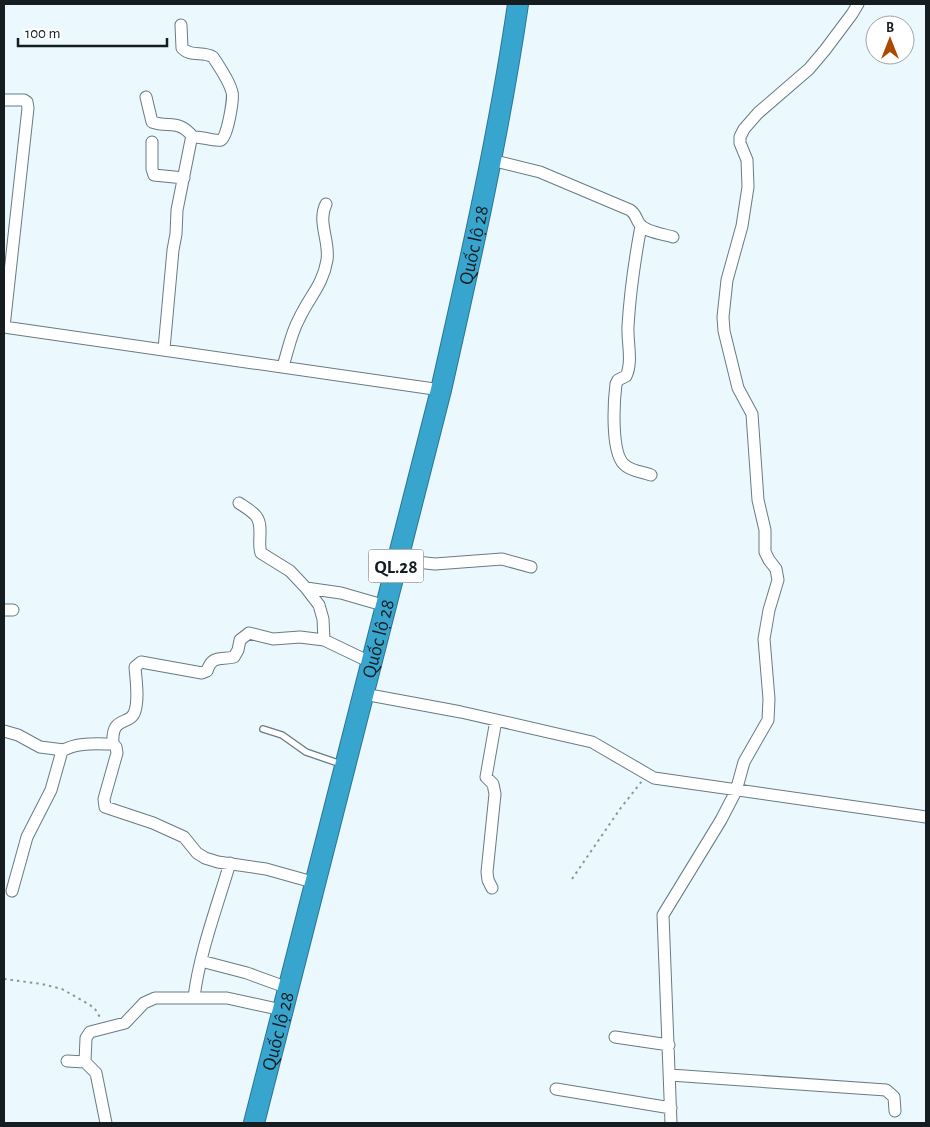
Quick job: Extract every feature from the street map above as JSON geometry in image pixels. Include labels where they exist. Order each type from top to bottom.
[{"type":"highway","name":"Quốc lộ 28","points":[[254,1123],[441,390],[491,160],[518,4]]},
{"type":"street","points":[[671,1123],[663,915],[721,820],[736,791],[744,762],[768,720],[769,699],[764,639],[778,580],[776,569],[765,552],[765,530],[758,500],[752,414],[738,388],[724,331],[723,317],[727,280],[742,226],[748,188],[747,160],[740,143],[740,137],[744,129],[758,113],[809,69],[858,4]]},
{"type":"street","points":[[146,97],[152,122],[178,125],[185,127],[193,136],[220,141],[227,131],[233,95],[213,57],[204,53],[188,53],[182,48],[181,25]]},
{"type":"street","points":[[4,100],[24,100],[27,102],[28,108],[4,327],[441,390]]},
{"type":"street","points":[[164,349],[176,234],[176,216],[193,136]]},
{"type":"street","points":[[152,142],[152,169],[154,175],[184,178]]},
{"type":"street","points":[[491,160],[540,172],[630,210],[634,212],[641,226],[673,237]]},
{"type":"street","points":[[283,366],[298,320],[323,279],[327,258],[327,245],[322,211],[326,204]]},
{"type":"street","points":[[641,226],[628,328],[629,367],[626,376],[618,380],[616,384],[615,438],[617,453],[622,462],[626,466],[651,475]]},
{"type":"street","points":[[239,503],[258,519],[261,554],[290,571],[319,605],[323,619],[324,640]]},
{"type":"street","points":[[398,560],[435,564],[502,559],[531,567]]},
{"type":"street","points":[[306,588],[341,592],[386,606]]},
{"type":"street","points":[[316,883],[266,869],[218,862],[201,856],[187,839],[175,832],[105,807],[104,799],[118,753],[113,744],[112,735],[118,723],[130,718],[135,712],[135,667],[141,662],[202,673],[207,670],[209,663],[216,659],[234,657],[240,640],[249,633],[273,639],[300,637],[324,640],[372,663]]},
{"type":"street","points":[[364,694],[496,720],[592,742],[654,778],[926,818]]},
{"type":"street","points":[[492,888],[487,872],[494,788],[486,777],[496,720]]},
{"type":"street","points":[[4,731],[18,735],[40,747],[64,750]]},
{"type":"street","points":[[12,891],[27,837],[51,790],[62,751],[68,747],[79,745],[113,744]]},
{"type":"street","points":[[194,997],[201,961],[230,864]]},
{"type":"street","points":[[201,961],[247,973],[288,988]]},
{"type":"street","points":[[84,1062],[87,1035],[90,1032],[125,1023],[144,1003],[152,999],[194,997],[235,999],[282,1010]]},
{"type":"street","points":[[615,1036],[669,1045]]},
{"type":"street","points":[[67,1061],[84,1062],[96,1073],[106,1123]]},
{"type":"street","points":[[670,1075],[886,1090],[894,1097],[895,1111]]},
{"type":"street","points":[[556,1089],[671,1108]]},
{"type":"lane","points":[[264,729],[282,735],[306,752],[345,766]]},
{"type":"path","points":[[572,879],[620,809],[647,774]]},
{"type":"path","points":[[4,978],[42,984],[71,994],[96,1009],[101,1016],[103,1028]]}]
